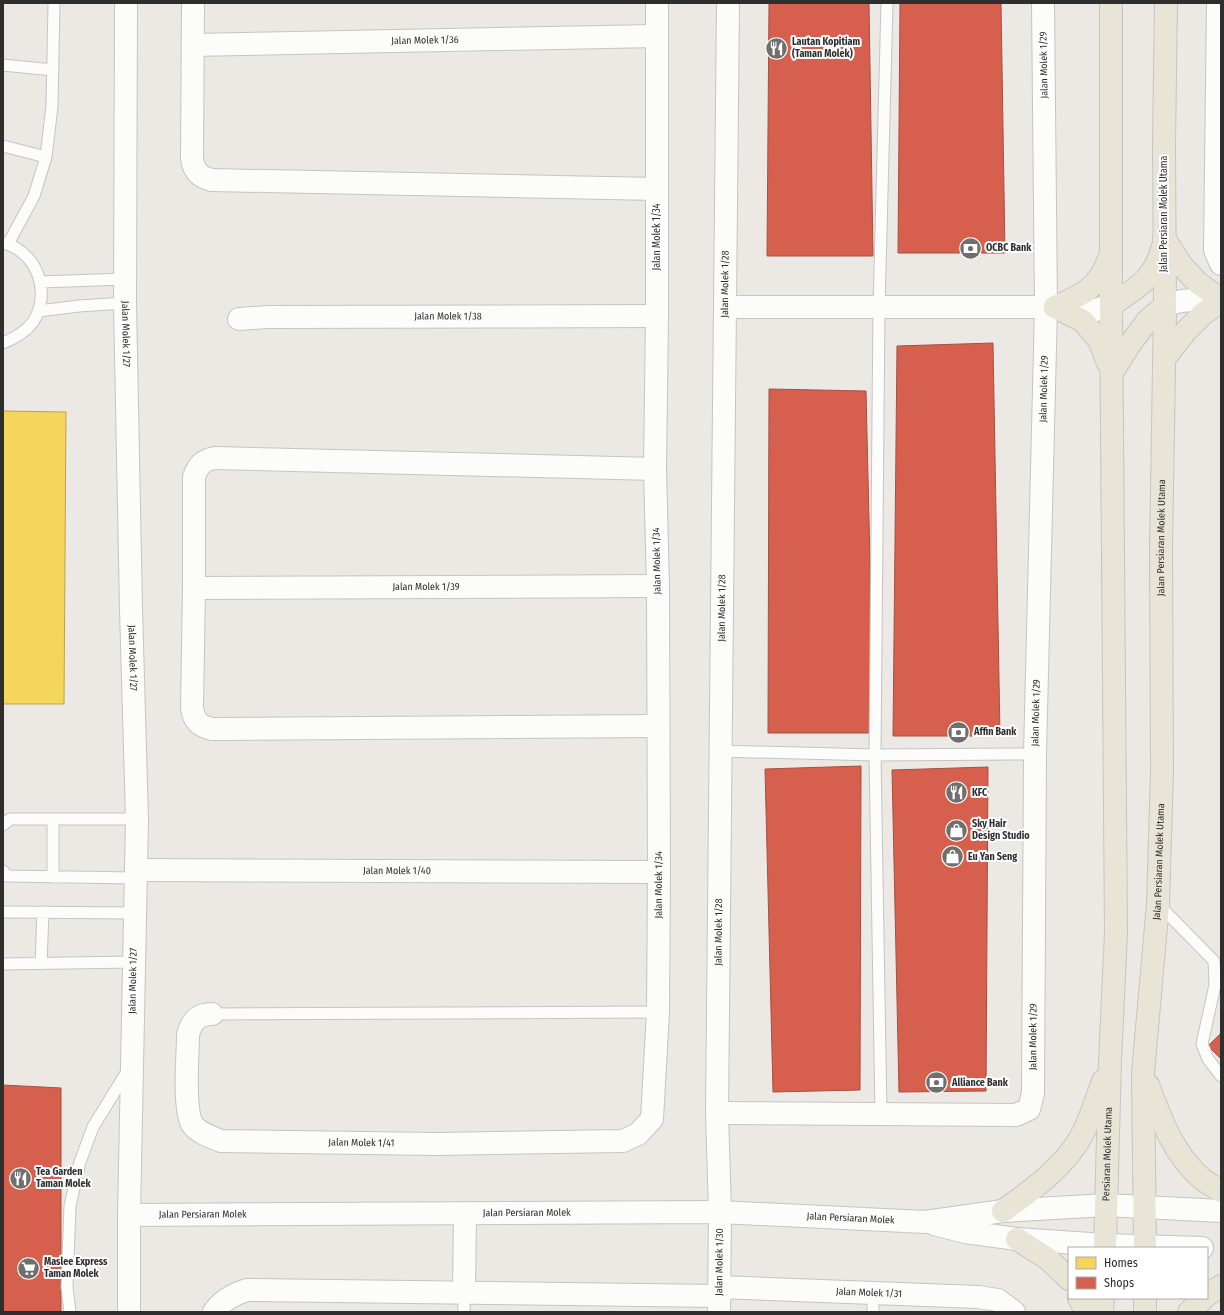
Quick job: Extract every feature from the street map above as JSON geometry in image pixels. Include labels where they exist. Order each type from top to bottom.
[{"type":"main road","points":[[1003,1211],[1034,1188],[1059,1166],[1079,1141],[1092,1112],[1110,1061],[1116,933],[1111,305],[1112,3]]},
{"type":"main road","name":"Jalan Persiaran Molek Utama","points":[[1143,1073],[1158,904],[1162,771],[1161,550],[1165,306],[1164,145],[1166,3]]},
{"type":"main road","points":[[1111,305],[1130,293],[1150,276],[1159,260],[1164,238]]},
{"type":"main road","points":[[1164,238],[1182,266],[1197,282],[1221,301],[1203,314],[1164,359]]},
{"type":"main road","points":[[1051,307],[1078,297],[1094,285],[1106,269],[1111,253]]},
{"type":"main road","points":[[1112,373],[1130,344],[1148,320],[1165,306]]},
{"type":"main road","points":[[1051,307],[1083,321],[1099,340],[1112,373]]},
{"type":"main road","name":"Persiaran Molek Utama","points":[[1105,1247],[1110,1061]]},
{"type":"main road","points":[[1143,1073],[1170,1139],[1180,1156],[1201,1178],[1221,1191]]},
{"type":"main road","points":[[1143,1073],[1145,1247]]},
{"type":"main road","points":[[1017,1239],[1048,1259],[1068,1278]]},
{"type":"main road","points":[[1208,1294],[1221,1286]]},
{"type":"main road","points":[[1080,1299],[1086,1312]]},
{"type":"main road","points":[[1102,1312],[1103,1299]]},
{"type":"main road","points":[[1145,1299],[1145,1312]]},
{"type":"main road","points":[[1189,1312],[1203,1299]]},
{"type":"street","name":"Jalan Molek 1/27","points":[[126,3],[125,303],[137,819],[129,1215],[129,1312]]},
{"type":"street","points":[[193,3],[192,159],[193,167],[197,174],[204,178],[212,180],[657,189]]},
{"type":"street","name":"Jalan Molek 1/34","points":[[652,1119],[658,1012],[659,872],[658,586],[654,469],[657,316],[657,3]]},
{"type":"street","name":"Jalan Molek 1/28","points":[[720,1212],[717,1113],[728,3]]},
{"type":"street","name":"Jalan Molek 1/29","points":[[717,1113],[1016,1114],[1029,1109],[1033,1094],[1035,754],[1051,307],[1043,3]]},
{"type":"street","points":[[1218,3],[1215,250],[1221,264]]},
{"type":"street","name":"Jalan Molek 1/36","points":[[193,45],[656,36]]},
{"type":"street","points":[[1165,306],[1176,302],[1189,300],[1221,301]]},
{"type":"street","points":[[725,307],[1051,307],[1096,310],[1111,305]]},
{"type":"street","name":"Jalan Molek 1/38","points":[[239,319],[268,317],[657,316]]},
{"type":"street","points":[[654,469],[208,459],[201,463],[194,476],[192,708],[193,716],[197,723],[212,729],[658,726]]},
{"type":"street","name":"Jalan Molek 1/39","points":[[194,588],[658,586]]},
{"type":"street","name":"Jalan Molek 1/40","points":[[136,874],[659,872]]},
{"type":"street","name":"Jalan Molek 1/41","points":[[212,1014],[201,1016],[194,1020],[190,1027],[188,1035],[187,1105],[193,1124],[206,1136],[221,1141],[437,1144],[623,1141],[638,1134],[652,1119]]},
{"type":"street","name":"Jalan Persiaran Molek","points":[[129,1215],[720,1212],[925,1222],[1003,1211],[1106,1205],[1221,1211]]},
{"type":"street","name":"Jalan Molek 1/30","points":[[719,1298],[720,1212]]},
{"type":"street","points":[[464,1302],[465,1214]]},
{"type":"street","name":"Jalan Persiaran Molek","points":[[925,1222],[965,1232],[1017,1239],[1105,1247],[1145,1247]]},
{"type":"street","points":[[1208,1248],[1221,1248]]},
{"type":"street","name":"Jalan Molek 1/31","points":[[214,1312],[233,1295],[247,1290],[464,1302],[719,1298],[873,1302],[978,1297],[998,1300],[1014,1312]]},
{"type":"lane","points":[[3,342],[13,339],[24,332],[32,322],[39,311],[42,292],[36,270],[29,259],[20,250],[6,244],[34,196],[46,157],[52,106],[54,3]]},
{"type":"lane","points":[[881,1114],[875,755],[878,307],[887,3]]},
{"type":"lane","points":[[3,65],[53,70]]},
{"type":"lane","points":[[3,146],[46,157]]},
{"type":"lane","points":[[40,282],[125,278]]},
{"type":"lane","points":[[39,311],[79,306],[125,303]]},
{"type":"lane","points":[[720,752],[875,755],[1035,754]]},
{"type":"lane","points":[[53,818],[53,877]]},
{"type":"lane","points":[[3,825],[10,819],[137,819]]},
{"type":"lane","points":[[3,871],[7,876],[53,877],[136,874]]},
{"type":"lane","points":[[1158,904],[1214,961],[1215,985],[1202,1044],[1208,1060],[1221,1076]]},
{"type":"lane","points":[[3,912],[135,913]]},
{"type":"lane","points":[[41,964],[43,912]]},
{"type":"lane","points":[[3,964],[134,962]]},
{"type":"lane","points":[[212,1014],[658,1012]]},
{"type":"lane","points":[[70,1312],[67,1287],[70,1206],[80,1162],[93,1127],[132,1064]]},
{"type":"building: Homes","points":[[3,411],[66,412],[64,704],[3,704]]},
{"type":"building: Shops","points":[[769,3],[869,3],[873,256],[767,256]]},
{"type":"building: Shops","points":[[900,3],[1001,3],[1005,253],[898,253]]},
{"type":"building: Shops","points":[[993,343],[1000,736],[893,736],[897,346]]},
{"type":"building: Shops","points":[[769,389],[866,391],[874,733],[768,733]]},
{"type":"building: Shops","points":[[861,766],[860,1090],[773,1092],[765,769]]},
{"type":"building: Shops","points":[[988,767],[986,1091],[899,1092],[892,770]]},
{"type":"building: Shops","points":[[1221,1033],[1221,1059],[1208,1046]]},
{"type":"building: Shops","points":[[3,1085],[61,1088],[61,1312],[3,1312]]},
{"type":"place","name":"Lautan Kopitiam (Taman Molek)","points":[[776,48]]},
{"type":"place","name":"OCBC Bank","points":[[971,248]]},
{"type":"place","name":"Affin Bank","points":[[958,732]]},
{"type":"place","name":"KFC","points":[[956,793]]},
{"type":"place","name":"Sky Hair Design Studio","points":[[957,830]]},
{"type":"place","name":"Eu Yan Seng","points":[[952,857]]},
{"type":"place","name":"Alliance Bank","points":[[936,1083]]},
{"type":"place","name":"Tea Garden Taman Molek","points":[[21,1178]]},
{"type":"place","name":"Maslee Express Taman Molek","points":[[29,1268]]}]
